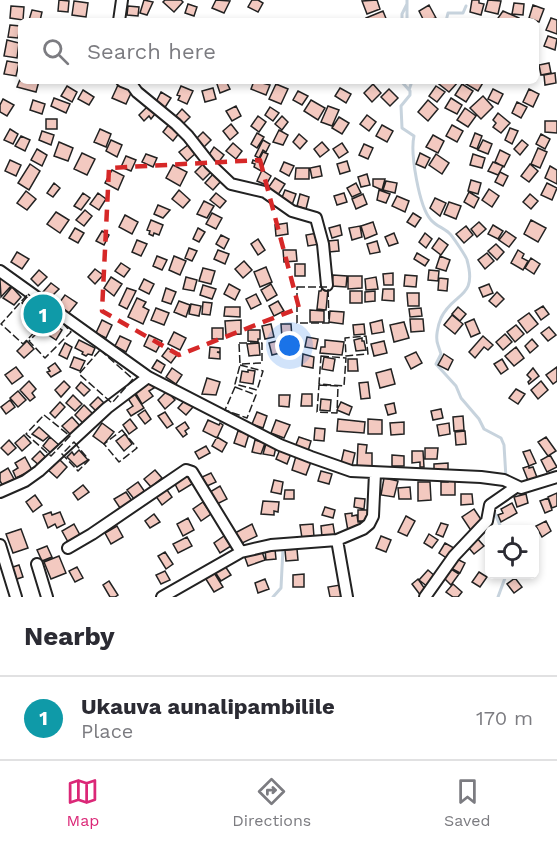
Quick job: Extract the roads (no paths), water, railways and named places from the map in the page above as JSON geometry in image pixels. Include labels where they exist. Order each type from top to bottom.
[{"type":"street","points":[[119,18],[122,0]]},
{"type":"street","points":[[130,84],[176,124],[210,164],[231,184],[265,192],[292,211],[315,218],[323,244],[327,285]]},
{"type":"street","points":[[0,271],[148,377],[280,445],[311,458],[351,471],[482,477],[504,480],[516,487],[528,487],[557,477]]},
{"type":"street","points":[[0,492],[25,481],[39,471],[107,408],[148,377]]},
{"type":"street","points":[[68,548],[186,470],[192,472],[241,552]]},
{"type":"street","points":[[162,597],[241,552],[271,545],[337,540],[369,524],[373,516],[375,473]]},
{"type":"street","points":[[425,597],[454,556],[487,521],[490,505],[516,487]]},
{"type":"street","points":[[337,540],[347,597]]},
{"type":"street","points":[[0,545],[16,597]]},
{"type":"street","points":[[37,564],[47,597]]},
{"type":"waterway","points":[[407,0],[407,18]]},
{"type":"waterway","points":[[402,18],[407,4]]},
{"type":"waterway","points":[[447,18],[448,13],[463,13],[466,6]]},
{"type":"waterway","points":[[404,84],[410,91],[410,95],[401,106],[402,128],[414,136],[414,167],[423,204],[431,220],[449,233],[456,242],[466,258],[470,273],[467,289],[446,310],[440,321],[437,342],[441,354],[436,364],[456,386],[461,398],[479,419],[484,429],[501,438],[504,445],[506,478]]},
{"type":"waterway","points":[[409,90],[411,84]]},
{"type":"waterway","points":[[493,509],[500,525]]},
{"type":"waterway","points":[[273,597],[281,588],[283,548]]},
{"type":"waterway","points":[[498,597],[505,579]]},
{"type":"place","name":"Ukauva aunalipambilile","points":[[43,314]]}]
